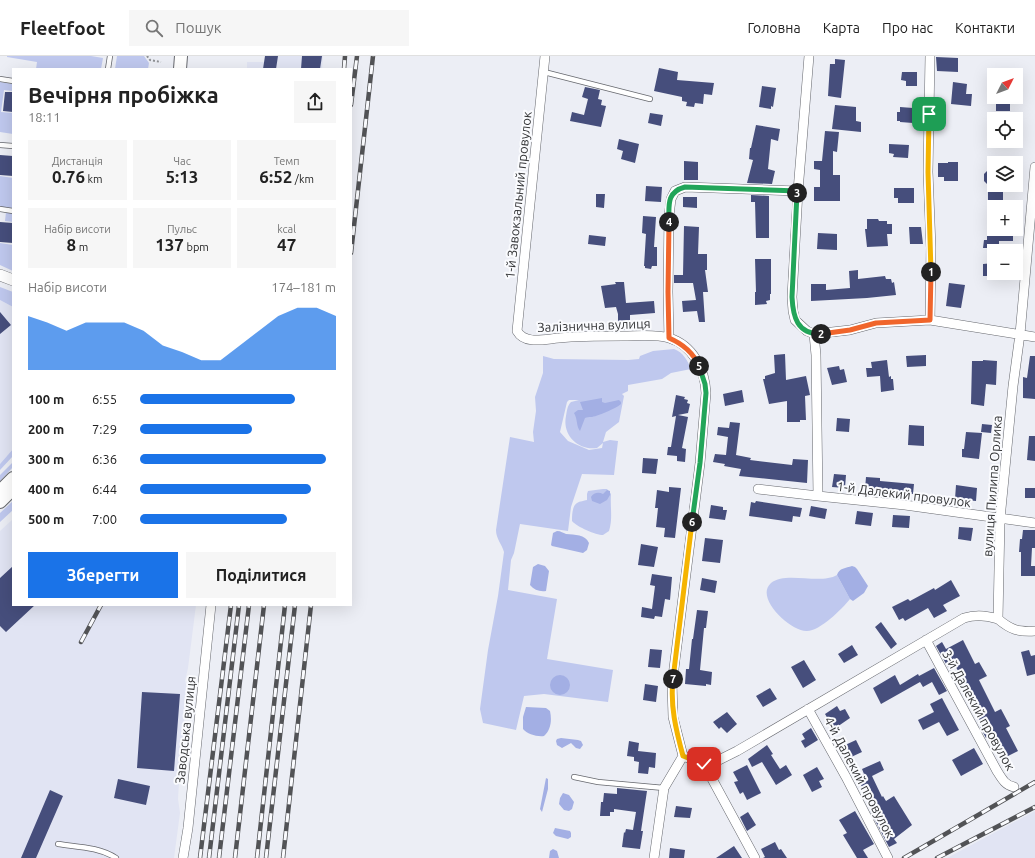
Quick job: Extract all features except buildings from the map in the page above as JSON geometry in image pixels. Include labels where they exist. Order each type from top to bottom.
[{"type":"main road","points":[[174,68],[175,56]]},
{"type":"main road","points":[[180,68],[181,56]]},
{"type":"main road","points":[[0,491],[12,479]]},
{"type":"main road","points":[[0,502],[12,490]]},
{"type":"street","name":"1-й Завокзальний провулок","points":[[520,336],[517,331],[517,324],[545,56]]},
{"type":"street","points":[[809,56],[798,191],[792,297],[795,320],[800,326],[814,334],[850,330],[876,323],[930,320],[1035,337]]},
{"type":"street","points":[[930,56],[928,172],[931,248],[930,320]]},
{"type":"street","name":"вулиця Пилипа Орлика","points":[[998,619],[1000,519],[1012,386],[1020,334],[1035,167]]},
{"type":"street","points":[[654,858],[661,797],[664,788],[683,756],[673,717],[672,684],[699,470],[706,393],[702,371],[696,360],[689,351],[679,343],[669,338],[668,292],[670,199],[675,190],[685,187],[798,191]]},
{"type":"street","points":[[0,275],[12,280]]},
{"type":"street","name":"1-й Далекий провулок","points":[[814,334],[816,355],[818,496]]},
{"type":"street","name":"Залізнична вулиця","points":[[520,336],[525,339],[532,340],[616,336],[660,336],[669,338]]},
{"type":"street","name":"1-й Далекий провулок","points":[[758,489],[905,505],[1035,523]]},
{"type":"street","name":"Заводська вулиця","points":[[183,858],[188,828],[211,606]]},
{"type":"street","points":[[683,756],[704,764],[719,760],[737,751],[964,618],[973,615],[985,615],[998,619],[1015,631],[1035,631]]},
{"type":"street","name":"3-й Далекий провулок","points":[[926,640],[997,771],[1008,786],[1014,787]]},
{"type":"street","name":"4-й Далекий провулок","points":[[808,709],[846,777],[888,858]]},
{"type":"street","points":[[704,764],[755,858]]},
{"type":"lane","points":[[108,68],[110,56]]},
{"type":"lane","points":[[544,72],[650,99]]},
{"type":"lane","points":[[0,79],[12,81]]},
{"type":"lane","points":[[0,145],[12,146]]},
{"type":"lane","points":[[0,209],[12,211]]},
{"type":"lane","points":[[574,777],[598,782],[664,788]]},
{"type":"lane","points":[[58,844],[100,850],[116,858]]},
{"type":"path","points":[[147,56],[150,60],[161,62]]},
{"type":"shaded area","points":[[91,56],[103,58],[101,68],[36,68],[37,62],[7,57]]},
{"type":"shaded area","points":[[117,56],[144,56],[149,63],[148,68],[115,68]]},
{"type":"shaded area","points":[[268,56],[323,56],[322,68],[247,68],[247,62],[267,62]]},
{"type":"shaded area","points":[[0,82],[12,84],[12,91],[4,90],[1,112],[12,113],[12,134],[0,132]]},
{"type":"shaded area","points":[[0,176],[12,178],[12,208],[0,207]]},
{"type":"shaded area","points":[[6,212],[12,213],[12,222],[5,221]]},
{"type":"shaded area","points":[[0,243],[12,245],[12,271],[0,265]]},
{"type":"shaded area","points":[[0,287],[12,292],[12,306],[0,300]]},
{"type":"shaded area","points":[[0,300],[12,306],[12,450],[0,464]]},
{"type":"shaded area","points":[[677,350],[685,357],[691,369],[671,373],[662,379],[628,385],[628,391],[622,394],[624,396],[619,422],[606,432],[603,442],[610,440],[618,441],[614,475],[582,474],[571,507],[568,531],[520,524],[514,553],[511,560],[508,590],[557,599],[547,659],[613,670],[608,702],[544,694],[524,696],[516,730],[483,723],[480,709],[504,552],[496,530],[510,437],[534,442],[533,432],[536,411],[535,397],[543,373],[543,356],[554,359],[628,360],[639,359],[640,356],[653,351]],"holes":[[[569,400],[579,400],[571,402],[567,409],[565,423],[566,429],[569,435],[578,444],[584,447],[597,448],[603,443],[602,448],[589,450],[568,441],[560,432],[567,402]]]},
{"type":"shaded area","points":[[602,398],[602,402],[605,403],[619,400],[621,404],[602,414],[585,418],[580,431],[574,413],[578,410],[583,410],[580,402]]},
{"type":"shaded area","points":[[12,450],[12,457],[0,470],[0,464]]},
{"type":"shaded area","points":[[12,463],[12,468],[0,481],[0,475]]},
{"type":"shaded area","points":[[607,489],[611,494],[611,517],[609,531],[603,535],[596,534],[578,526],[572,521],[575,504],[587,500],[588,491]]},
{"type":"shaded area","points":[[607,490],[610,491],[610,495],[607,500],[600,504],[592,501],[591,497],[595,493],[603,494]]},
{"type":"shaded area","points":[[12,502],[12,511],[0,522],[0,513]]},
{"type":"shaded area","points":[[12,520],[12,606],[196,606],[185,681],[187,686],[178,799],[180,813],[174,858],[0,858],[0,531]]},
{"type":"shaded area","points":[[557,531],[585,538],[589,543],[587,550],[583,553],[552,546],[553,533]]},
{"type":"shaded area","points":[[538,564],[545,566],[549,571],[546,591],[537,590],[530,585],[533,567]]},
{"type":"shaded area","points":[[852,566],[857,569],[868,586],[864,593],[853,601],[850,599],[837,575],[841,570]]},
{"type":"shaded area","points":[[837,575],[850,599],[824,624],[812,630],[800,630],[792,626],[777,613],[767,597],[767,589],[771,583],[777,580],[785,578],[822,579]]},
{"type":"shaded area","points":[[556,675],[564,675],[570,681],[570,689],[564,695],[556,695],[550,689],[550,681]]},
{"type":"shaded area","points":[[526,707],[546,708],[550,711],[550,725],[544,736],[532,735],[523,729],[523,717]]},
{"type":"shaded area","points":[[557,739],[578,740],[581,741],[583,745],[580,749],[576,748],[571,743],[562,748],[557,745],[556,741]]},
{"type":"shaded area","points":[[546,778],[548,779],[548,789],[542,812],[540,809]]},
{"type":"shaded area","points":[[563,793],[569,795],[574,802],[572,809],[569,811],[564,810],[559,804]]},
{"type":"shaded area","points":[[1035,811],[1035,858],[947,858]]},
{"type":"shaded area","points":[[555,828],[570,831],[571,837],[568,839],[556,836],[553,833]]},
{"type":"shaded area","points":[[553,849],[557,851],[559,858],[549,858],[550,851]]},
{"type":"railway","points":[[344,68],[345,56]]},
{"type":"railway","points":[[352,97],[357,56]]},
{"type":"railway","points":[[352,244],[373,56]]},
{"type":"railway","points":[[81,642],[100,606]]},
{"type":"railway","points":[[200,858],[231,606]]},
{"type":"railway","points":[[209,858],[239,606]]},
{"type":"railway","points":[[219,858],[249,606]]},
{"type":"railway","points":[[235,858],[264,606]]},
{"type":"railway","points":[[257,858],[285,606]]},
{"type":"railway","points":[[266,858],[295,606]]},
{"type":"railway","points":[[283,858],[311,606]]},
{"type":"railway","points":[[904,858],[1035,782]]},
{"type":"railway","points":[[937,858],[1035,807]]},
{"type":"route","points":[[704,764],[683,756],[673,717],[672,702],[672,684],[700,463],[706,393],[702,371],[696,360],[689,351],[679,343],[669,338],[668,292],[670,199],[675,190],[685,187],[798,191],[792,297],[795,320],[807,331],[814,334],[824,334],[850,330],[876,323],[930,320],[931,248],[928,172],[929,114]]}]
